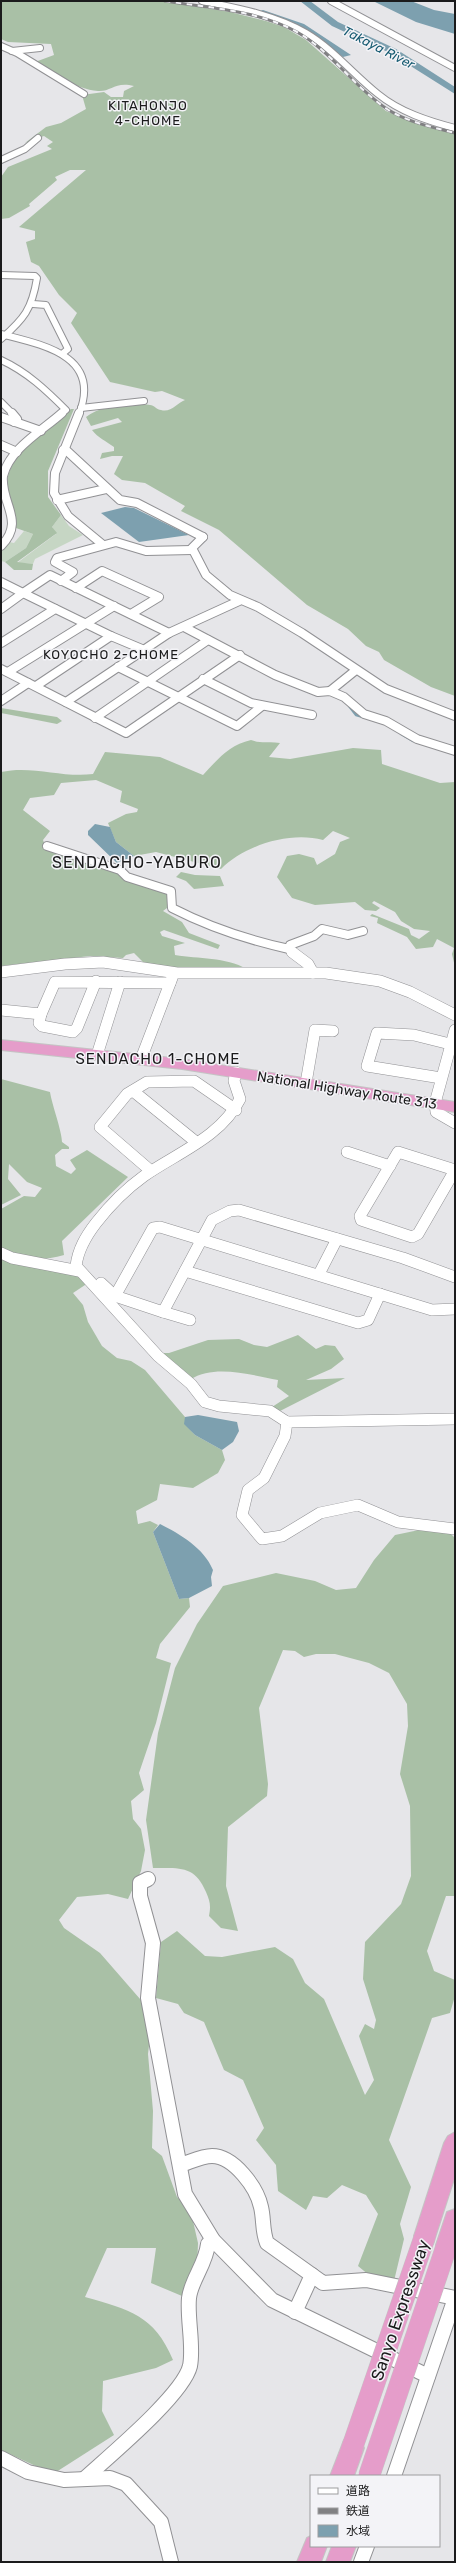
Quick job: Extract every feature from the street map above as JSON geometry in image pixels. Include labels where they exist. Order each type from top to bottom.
[{"type":"highway","name":"National Highway Route 313","points":[[1,1045],[141,1059],[236,1072],[455,1107]]},
{"type":"highway","name":"Sanyo Expressway","points":[[342,2475],[425,2236],[455,2143]]},
{"type":"highway","name":"Sanyo Expressway","points":[[370,2475],[455,2220]]},
{"type":"highway","points":[[310,2562],[316,2547]]},
{"type":"highway","points":[[338,2562],[344,2547]]},
{"type":"street","points":[[202,1],[267,17],[294,27],[329,49],[361,78],[402,109],[455,128]]},
{"type":"street","points":[[331,1],[455,68]]},
{"type":"street","points":[[1,46],[84,94]]},
{"type":"street","points":[[12,51],[40,48]]},
{"type":"street","points":[[361,78],[366,78],[377,83]]},
{"type":"street","points":[[391,94],[410,108],[455,123]]},
{"type":"street","points":[[1,160],[25,149],[38,138]]},
{"type":"street","points":[[1,275],[36,276],[33,304],[25,318],[3,337]]},
{"type":"street","points":[[33,304],[46,305],[68,349],[62,354]]},
{"type":"street","points":[[3,337],[46,346],[62,354],[77,366],[85,382],[86,396],[55,473],[56,500],[68,516],[102,544]]},
{"type":"street","points":[[1,360],[17,367],[41,383],[66,410],[17,452],[2,477],[4,508],[12,529],[2,543]]},
{"type":"street","points":[[81,408],[144,401]]},
{"type":"street","points":[[1,402],[17,419],[14,422]]},
{"type":"street","points":[[1,417],[41,431]]},
{"type":"street","points":[[1,445],[17,452]]},
{"type":"street","points":[[63,450],[67,451],[106,489],[120,500],[137,503],[203,537]]},
{"type":"street","points":[[56,500],[106,489]]},
{"type":"street","points":[[165,550],[192,544],[203,537]]},
{"type":"street","points":[[61,581],[73,572],[55,562],[57,558],[102,544],[116,542],[138,550],[192,550],[203,537]]},
{"type":"street","points":[[192,550],[206,575],[220,589],[239,601],[258,607],[386,689],[455,716]]},
{"type":"street","points":[[76,588],[102,571],[160,597],[131,614]]},
{"type":"street","points":[[1,609],[50,575],[169,633]]},
{"type":"street","points":[[1,582],[84,624],[142,649]]},
{"type":"street","points":[[66,702],[142,649],[169,633],[239,601]]},
{"type":"street","points":[[4,671],[114,606]]},
{"type":"street","points":[[1,643],[54,609]]},
{"type":"street","points":[[184,627],[240,655],[275,675],[318,692],[330,691],[344,697],[356,710],[364,714],[386,721],[417,739],[455,751]]},
{"type":"street","points":[[1,701],[32,685],[111,636]]},
{"type":"street","points":[[95,718],[208,640]]},
{"type":"street","points":[[4,671],[126,733],[240,655]]},
{"type":"street","points":[[118,667],[237,726],[262,706]]},
{"type":"street","points":[[330,691],[356,670]]},
{"type":"street","points":[[203,679],[262,706],[312,715]]},
{"type":"street","points":[[47,846],[120,870],[127,878],[171,891],[172,908],[194,920],[269,945],[289,950],[308,964],[313,973]]},
{"type":"street","points":[[289,950],[294,942],[314,936],[322,929],[348,935],[363,931]]},
{"type":"street","points":[[1,972],[85,961],[134,964],[174,972],[313,973],[387,984],[403,988],[455,1015]]},
{"type":"street","points":[[141,1059],[174,972]]},
{"type":"street","points":[[96,981],[77,1028],[73,1032],[42,1026],[39,1023],[41,1014],[55,982],[96,981],[170,983]]},
{"type":"street","points":[[97,1055],[120,982]]},
{"type":"street","points":[[1,1010],[41,1014]]},
{"type":"street","points":[[306,1083],[315,1030],[333,1031]]},
{"type":"street","points":[[455,1030],[434,1103],[436,1112],[455,1123]]},
{"type":"street","points":[[441,1078],[367,1066],[377,1033],[414,1035],[450,1044]]},
{"type":"street","points":[[236,1072],[234,1081],[240,1099],[236,1110],[216,1130],[151,1171],[119,1196],[91,1229],[77,1252],[76,1266],[79,1271],[149,1344],[157,1357],[192,1386],[202,1401],[219,1407],[274,1411],[287,1422],[455,1419]]},
{"type":"street","points":[[151,1171],[100,1127],[127,1094],[147,1082],[189,1079],[236,1110]]},
{"type":"street","points":[[133,1091],[196,1142]]},
{"type":"street","points":[[347,1152],[390,1166]]},
{"type":"street","points":[[398,1152],[455,1170],[450,1188],[418,1234],[412,1237],[362,1220],[360,1216],[398,1152]]},
{"type":"street","points":[[163,1312],[212,1220],[230,1211],[239,1210],[337,1240],[403,1258],[455,1277]]},
{"type":"street","points":[[115,1296],[153,1228],[160,1227],[319,1274],[432,1310],[455,1309]]},
{"type":"street","points":[[319,1274],[337,1240]]},
{"type":"street","points":[[1,1253],[12,1258],[46,1263],[79,1271]]},
{"type":"street","points":[[185,1271],[358,1323],[368,1320],[380,1294]]},
{"type":"street","points":[[92,1283],[98,1281],[115,1296],[190,1320]]},
{"type":"street","points":[[287,1422],[285,1436],[264,1478],[248,1490],[242,1515],[262,1539],[282,1536],[320,1513],[358,1505],[398,1522],[455,1529]]},
{"type":"street","points":[[148,1879],[140,1883],[140,1896],[153,1942],[148,1998],[185,2194],[212,2240],[272,2300],[428,2376]]},
{"type":"street","points":[[180,2165],[214,2155],[224,2159],[245,2176],[260,2206],[262,2233],[267,2243],[323,2283],[366,2280],[455,2298],[394,2475]]},
{"type":"street","points":[[84,2479],[169,2397],[185,2376],[190,2366],[189,2297],[207,2256],[208,2244],[212,2240]]},
{"type":"street","points":[[295,2312],[312,2275]]},
{"type":"street","points":[[1,2458],[28,2472],[64,2480],[110,2478],[126,2484],[161,2522],[171,2562]]},
{"type":"street","points":[[361,2562],[367,2547]]},
{"type":"green space","points":[[1,1],[161,1],[230,12],[266,21],[284,27],[306,40],[386,111],[412,121],[455,134],[455,696],[431,687],[384,660],[379,652],[366,646],[348,629],[307,605],[219,530],[181,511],[185,506],[145,483],[122,480],[114,474],[123,456],[112,456],[100,459],[102,453],[114,451],[114,447],[99,437],[92,430],[122,422],[118,418],[91,426],[86,417],[108,407],[126,404],[150,405],[165,411],[185,400],[162,391],[155,392],[110,382],[71,323],[77,313],[59,295],[39,266],[31,262],[26,242],[35,239],[35,231],[19,227],[86,170],[70,170],[55,177],[57,180],[29,204],[30,206],[9,218],[1,219],[1,177],[8,167],[52,149],[47,146],[53,142],[44,136],[25,143],[46,127],[61,123],[86,109],[82,95],[104,92],[111,97],[123,97],[124,91],[134,86],[122,85],[102,91],[89,90],[65,80],[35,62],[54,55],[51,44],[8,42],[1,39]]},
{"type":"green space","points":[[71,409],[74,409],[48,471],[48,497],[61,515],[52,527],[57,533],[17,562],[33,564],[32,570],[14,570],[5,562],[26,548],[33,534],[16,528],[7,489],[8,477],[12,465],[29,443]]},
{"type":"green space","points":[[61,515],[69,526],[83,535],[35,559],[33,564],[17,563],[56,534],[52,527]]},
{"type":"green space","points":[[24,531],[33,534],[26,548],[5,562],[1,561],[1,548],[9,542],[14,543]]},
{"type":"green space","points":[[1,708],[57,717],[62,721],[57,724],[1,713]]},
{"type":"green space","points":[[251,740],[258,742],[280,743],[269,757],[290,759],[353,748],[381,750],[382,764],[440,783],[455,782],[455,967],[452,954],[454,948],[437,939],[433,947],[416,949],[407,937],[377,923],[378,918],[370,916],[372,914],[409,929],[411,935],[419,939],[430,931],[414,929],[401,921],[395,912],[374,901],[372,903],[380,908],[376,911],[365,910],[355,902],[315,905],[292,898],[277,877],[287,856],[299,854],[314,858],[317,865],[335,854],[340,842],[350,838],[333,831],[323,840],[297,837],[269,842],[242,853],[221,869],[156,852],[134,856],[116,842],[108,823],[126,814],[137,812],[138,809],[120,802],[122,791],[96,780],[61,783],[54,795],[30,798],[23,810],[50,831],[43,840],[46,848],[167,890],[171,905],[163,911],[182,922],[189,933],[220,945],[218,949],[164,930],[160,932],[162,936],[185,943],[174,946],[175,955],[221,960],[247,969],[163,969],[145,964],[134,953],[126,955],[123,958],[90,956],[1,966],[1,772],[24,770],[81,775],[93,774],[105,752],[160,757],[203,775],[224,753],[236,745]]},
{"type":"green space","points":[[181,872],[195,875],[220,876],[224,886],[194,889],[186,881],[176,877]]},
{"type":"green space","points":[[1,1079],[50,1092],[62,1142],[69,1147],[69,1149],[62,1149],[55,1155],[56,1166],[71,1174],[76,1169],[70,1160],[87,1150],[128,1177],[62,1241],[64,1255],[32,1259],[8,1254],[1,1250],[1,1209],[24,1196],[35,1197],[42,1188],[27,1182],[9,1164],[8,1179],[21,1195],[1,1205]]},
{"type":"green space","points":[[1,1255],[74,1271],[88,1283],[73,1293],[83,1305],[88,1322],[102,1346],[117,1358],[131,1361],[145,1370],[185,1417],[185,1424],[195,1435],[222,1450],[225,1460],[218,1473],[193,1488],[160,1484],[157,1500],[136,1511],[138,1524],[150,1521],[158,1525],[153,1532],[179,1599],[189,1598],[190,1607],[160,1644],[156,1658],[171,1663],[156,1723],[139,1773],[144,1790],[131,1801],[133,1819],[141,1829],[145,1850],[141,1871],[128,1899],[108,1894],[77,1897],[59,1920],[64,1928],[100,1953],[147,2007],[152,2020],[148,2054],[153,2111],[152,2148],[162,2156],[177,2197],[190,2208],[198,2243],[197,2270],[182,2296],[151,2283],[156,2248],[107,2248],[85,2297],[115,2306],[139,2316],[158,2333],[173,2360],[156,2368],[103,2381],[102,2411],[114,2435],[53,2474],[1,2450]]},
{"type":"green space","points":[[298,1335],[316,1349],[325,1345],[335,1346],[344,1359],[331,1369],[306,1380],[345,1378],[280,1411],[272,1407],[289,1396],[277,1387],[278,1380],[222,1371],[211,1372],[191,1379],[158,1353],[169,1353],[208,1340],[239,1339],[254,1345],[267,1347]]},
{"type":"green space","points":[[419,1530],[450,1533],[455,1538],[455,1896],[446,1896],[427,1951],[434,1971],[455,1980],[455,1996],[450,2013],[432,2018],[389,2140],[411,2187],[400,2224],[404,2239],[394,2281],[375,2280],[358,2266],[378,2214],[366,2195],[342,2185],[327,2198],[313,2196],[306,2210],[278,2191],[276,2165],[256,2140],[264,2128],[243,2080],[224,2070],[204,2022],[184,2013],[178,2004],[156,1998],[161,1942],[177,1931],[205,1956],[222,1957],[275,1947],[293,1959],[305,1983],[324,1999],[365,2095],[374,2080],[359,2036],[365,2024],[374,2029],[376,2020],[363,1979],[365,1942],[401,1904],[411,1876],[410,1806],[400,1774],[408,1726],[407,1704],[389,1673],[369,1663],[335,1654],[316,1654],[304,1657],[295,1651],[283,1650],[259,1708],[268,1784],[267,1796],[228,1827],[226,1886],[238,1931],[221,1928],[209,1916],[209,1901],[202,1883],[197,1877],[178,1868],[153,1868],[146,1820],[158,1733],[175,1668],[197,1624],[223,1586],[276,1573],[315,1581],[336,1590],[356,1588],[374,1560],[395,1535]]},
{"type":"water","points":[[373,1],[411,1],[434,10],[455,14],[455,34],[416,22]]},
{"type":"water","points":[[125,507],[134,508],[189,535],[139,542],[101,513]]},
{"type":"water","points":[[95,824],[110,827],[116,842],[134,856],[117,863],[88,835],[88,831]]},
{"type":"water","points":[[198,1415],[237,1422],[239,1431],[233,1442],[222,1450],[195,1435],[184,1424],[185,1417]]},
{"type":"water","points":[[160,1524],[191,1542],[204,1555],[213,1570],[211,1577],[212,1586],[189,1598],[179,1599],[153,1532]]},
{"type":"waterway","name":"Takaya River","points":[[304,1],[335,24],[393,51],[455,91]]},
{"type":"waterway","points":[[263,13],[301,26],[346,55]]},
{"type":"waterway","points":[[349,706],[356,715],[363,717]]},
{"type":"waterway","points":[[401,734],[413,741]]},
{"type":"railway","points":[[165,1],[249,14],[282,25],[310,40],[375,100],[395,114],[411,121],[455,133]]},
{"type":"district","name":"KITAHONJO 4-CHOME","points":[[148,112]]},
{"type":"district","name":"KOYOCHO 2-CHOME","points":[[111,654]]},
{"type":"district","name":"SENDACHO-YABURO","points":[[137,862]]},
{"type":"district","name":"SENDACHO 1-CHOME","points":[[158,1059]]}]
